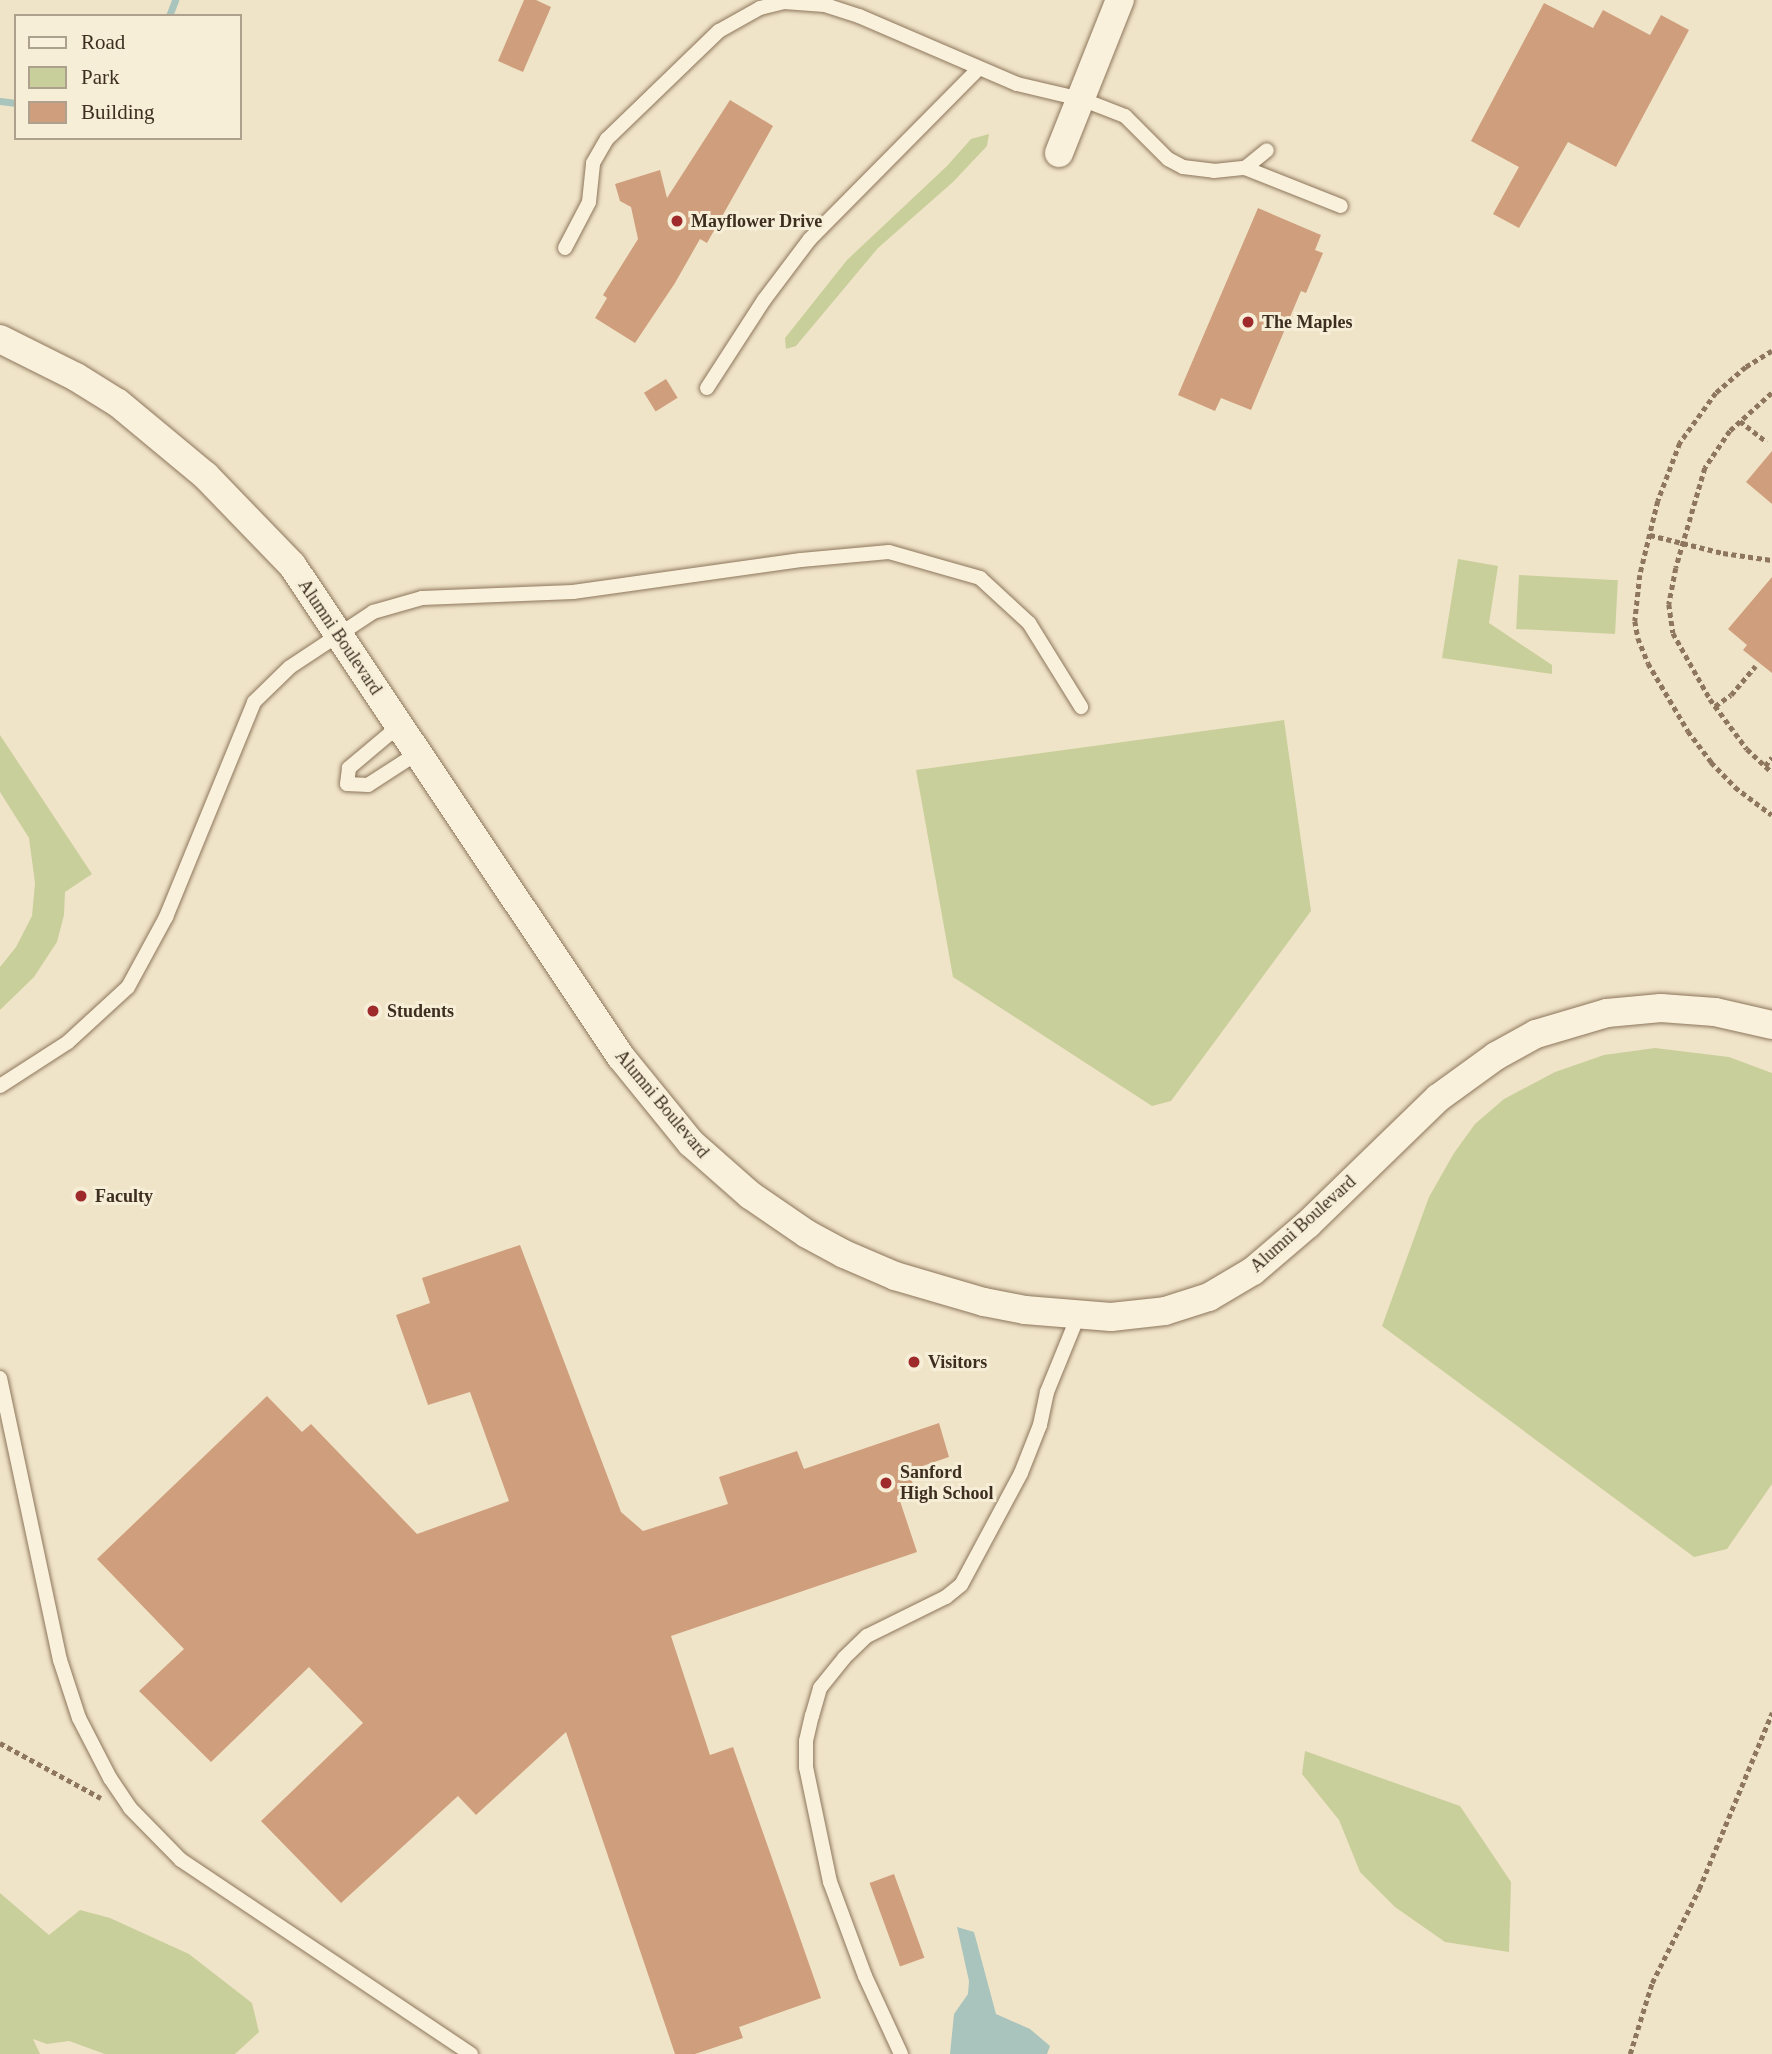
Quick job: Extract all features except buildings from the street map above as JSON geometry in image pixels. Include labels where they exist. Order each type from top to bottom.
[{"type":"street","points":[[1059,153],[1120,0]]},
{"type":"street","name":"Alumni Boulevard","points":[[0,339],[76,377],[118,403],[206,476],[292,565],[621,1057],[691,1143],[714,1166],[807,1234],[844,1254],[895,1276],[984,1302],[1078,1316],[1141,1316],[1165,1311],[1230,1286],[1308,1224],[1438,1098],[1496,1056],[1536,1034],[1607,1013],[1661,1008],[1716,1012],[1772,1025]]},
{"type":"lane","points":[[565,248],[589,202],[593,163],[607,139],[719,31],[760,8],[784,2],[825,5],[883,26],[1017,85],[1081,99],[1125,116],[1168,159],[1183,167],[1214,171],[1245,168],[1341,206]]},
{"type":"lane","points":[[707,388],[764,300],[810,239],[977,69]]},
{"type":"lane","points":[[1245,168],[1267,150]]},
{"type":"lane","points":[[0,1086],[68,1042],[128,987],[166,917],[254,702],[290,667],[373,612],[422,598],[573,592],[801,560],[889,552],[980,578],[1029,623],[1081,707]]},
{"type":"lane","points":[[400,725],[349,768],[346,784],[368,785],[419,752]]},
{"type":"lane","points":[[901,2054],[865,1976],[830,1882],[806,1767],[806,1741],[811,1716],[820,1688],[844,1658],[867,1636],[946,1597],[961,1585],[1021,1473],[1040,1425],[1046,1392],[1078,1316]]},
{"type":"lane","points":[[0,1378],[60,1660],[79,1718],[110,1777],[130,1808],[181,1860],[471,2054]]},
{"type":"path","points":[[1772,351],[1746,367],[1716,393],[1698,415],[1667,470],[1636,604],[1638,638],[1648,663],[1688,731],[1711,762],[1735,787],[1772,815]]},
{"type":"path","points":[[1772,393],[1740,421],[1705,468],[1670,590],[1673,633],[1715,706],[1772,772]]},
{"type":"path","points":[[1740,421],[1766,442]]},
{"type":"path","points":[[1650,535],[1772,560]]},
{"type":"path","points":[[1715,706],[1731,695],[1755,666]]},
{"type":"path","points":[[1765,766],[1772,757]]},
{"type":"path","points":[[1630,2054],[1652,1983],[1699,1889],[1772,1713]]},
{"type":"path","points":[[0,1743],[104,1800]]},
{"type":"green space","points":[[989,134],[987,146],[953,182],[878,248],[796,346],[786,349],[785,338],[847,260],[947,166],[971,139]]},
{"type":"green space","points":[[1458,559],[1498,566],[1489,623],[1552,665],[1552,674],[1442,658]]},
{"type":"green space","points":[[1519,575],[1618,580],[1615,634],[1516,629]]},
{"type":"green space","points":[[1284,720],[1311,911],[1171,1101],[1152,1106],[953,977],[916,770]]},
{"type":"green space","points":[[0,735],[92,874],[65,892],[64,915],[57,942],[34,977],[0,1010],[0,967],[16,947],[32,916],[35,883],[29,838],[0,792]]},
{"type":"green space","points":[[1655,1048],[1729,1057],[1772,1073],[1772,1484],[1727,1549],[1694,1557],[1382,1326],[1429,1197],[1454,1153],[1475,1124],[1504,1099],[1555,1072],[1604,1055]]},
{"type":"green space","points":[[1305,1751],[1460,1806],[1511,1882],[1509,1952],[1445,1942],[1395,1907],[1360,1872],[1339,1820],[1302,1774]]},
{"type":"green space","points":[[0,1893],[49,1935],[80,1910],[110,1918],[189,1954],[252,2003],[259,2032],[235,2054],[105,2054],[69,2041],[47,2044],[33,2039],[40,2054],[0,2054]]},
{"type":"water","points":[[957,1927],[974,1932],[996,2014],[1030,2029],[1050,2046],[1047,2054],[950,2054],[954,2014],[968,1994],[969,1981]]},
{"type":"waterway","points":[[170,14],[175,0]]},
{"type":"waterway","points":[[0,101],[14,103]]},
{"type":"place","name":"Mayflower Drive","points":[[677,221]]},
{"type":"place","name":"The Maples","points":[[1248,322]]},
{"type":"place","name":"Students","points":[[373,1011]]},
{"type":"place","name":"Faculty","points":[[81,1196]]},
{"type":"place","name":"Visitors","points":[[914,1362]]},
{"type":"place","name":"Sanford High School","points":[[886,1483]]}]
